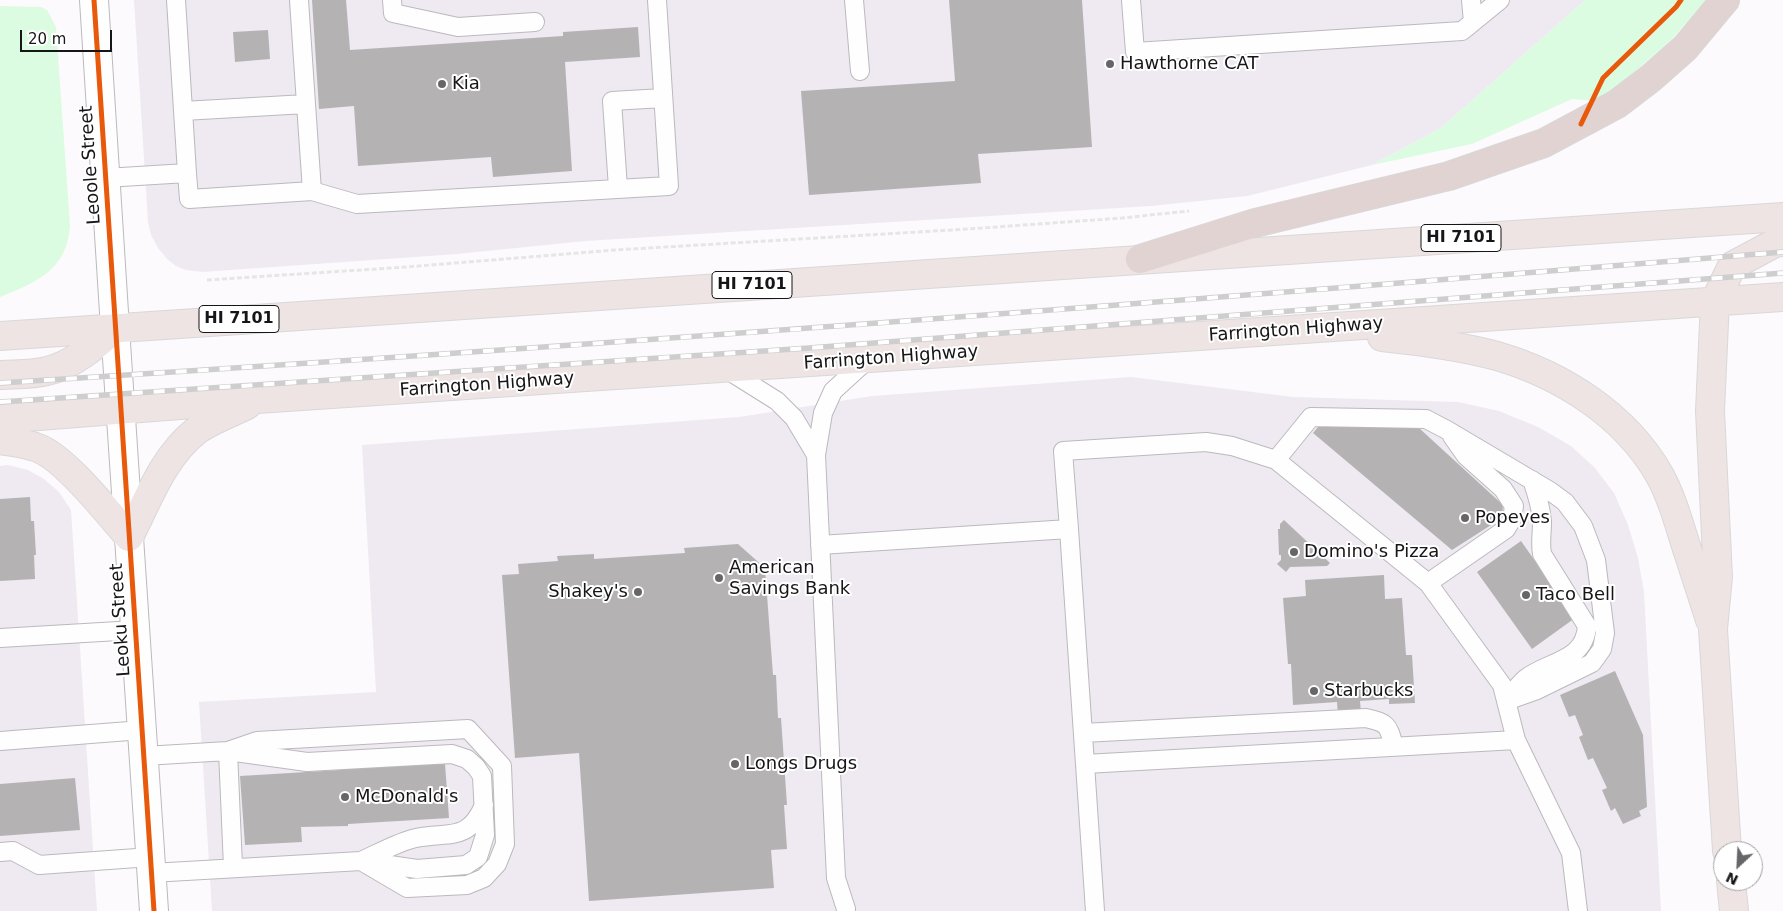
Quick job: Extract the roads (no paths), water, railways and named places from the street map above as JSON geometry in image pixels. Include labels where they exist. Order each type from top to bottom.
[{"type":"highway","points":[[1140,259],[1255,223],[1449,176],[1544,143],[1617,104],[1651,78],[1685,48],[1725,0]]},
{"type":"main road","name":"HI 7101","points":[[0,336],[1783,217]]},
{"type":"main road","points":[[1726,841],[1713,629],[1718,577],[1710,411],[1715,301],[1732,266],[1775,243],[1783,242]]},
{"type":"main road","name":"Farrington Highway","points":[[0,419],[1783,297]]},
{"type":"main road","points":[[0,376],[46,371],[66,363],[94,347],[115,328]]},
{"type":"main road","points":[[1300,330],[1430,342],[1498,356],[1544,374],[1579,393],[1613,417],[1642,448],[1660,475],[1676,512],[1713,629]]},
{"type":"main road","points":[[0,440],[39,448],[59,462],[92,494],[129,537],[163,469],[174,452],[197,430],[257,400]]},
{"type":"main road","points":[[1732,891],[1734,911]]},
{"type":"street","name":"Leoole Street","points":[[94,0],[115,328]]},
{"type":"street","name":"Leoku Street","points":[[115,328],[154,911]]},
{"type":"lane","points":[[176,0],[189,199],[312,191],[357,204],[669,186],[657,0]]},
{"type":"lane","points":[[299,0],[312,191]]},
{"type":"lane","points":[[392,0],[393,13],[458,27],[535,22]]},
{"type":"lane","points":[[854,0],[860,71]]},
{"type":"lane","points":[[1131,0],[1134,52],[1462,31],[1500,0]]},
{"type":"lane","points":[[1471,0],[1473,22]]},
{"type":"lane","points":[[618,188],[612,101],[663,98]]},
{"type":"lane","points":[[183,111],[306,104]]},
{"type":"lane","points":[[105,178],[187,173]]},
{"type":"lane","points":[[845,910],[836,878],[816,455],[823,413],[834,391],[868,359]]},
{"type":"lane","points":[[726,369],[777,401],[794,418],[816,455]]},
{"type":"lane","points":[[1276,460],[1311,416],[1426,419],[1550,490],[1565,502],[1582,526],[1596,560],[1605,633],[1602,649],[1592,663],[1537,690],[1506,701]]},
{"type":"lane","points":[[1428,583],[1506,529],[1512,519],[1514,506],[1503,489],[1466,456],[1447,430]]},
{"type":"lane","points":[[1095,911],[1063,451],[1206,442],[1232,446],[1276,460],[1428,583],[1502,685],[1516,740],[1571,852],[1578,911]]},
{"type":"lane","points":[[1506,701],[1525,679],[1575,652],[1582,645],[1586,635],[1587,626],[1542,554],[1540,544],[1542,524],[1540,504],[1532,480]]},
{"type":"lane","points":[[820,545],[1069,529]]},
{"type":"lane","points":[[0,638],[135,630]]},
{"type":"lane","points":[[1083,733],[1366,718],[1380,721],[1389,729],[1394,746]]},
{"type":"lane","points":[[228,752],[257,741],[468,729],[502,766],[505,844],[497,864],[484,878],[467,885],[407,888],[361,861]]},
{"type":"lane","points":[[1085,764],[1516,740]]},
{"type":"lane","points":[[0,741],[143,743],[307,762],[452,754],[467,759],[482,776],[485,835],[478,857],[466,865],[417,869],[361,861],[233,867],[39,865],[13,851],[0,852]]},
{"type":"lane","points":[[228,752],[233,867]]},
{"type":"lane","points":[[361,861],[415,838],[457,834],[469,827],[479,817],[484,805]]},
{"type":"railway","points":[[0,383],[892,322],[1783,252]]},
{"type":"railway","points":[[0,402],[809,348],[1783,273]]},
{"type":"place","name":"Hawthorne CAT","points":[[1110,64]]},
{"type":"place","name":"Kia","points":[[442,84]]},
{"type":"place","name":"Popeyes","points":[[1465,518]]},
{"type":"place","name":"Domino's Pizza","points":[[1294,552]]},
{"type":"place","name":"American Savings Bank","points":[[719,578]]},
{"type":"place","name":"Shakey's","points":[[638,592]]},
{"type":"place","name":"Taco Bell","points":[[1526,595]]},
{"type":"place","name":"Starbucks","points":[[1314,691]]},
{"type":"place","name":"Longs Drugs","points":[[735,764]]},
{"type":"place","name":"McDonald's","points":[[345,797]]}]
